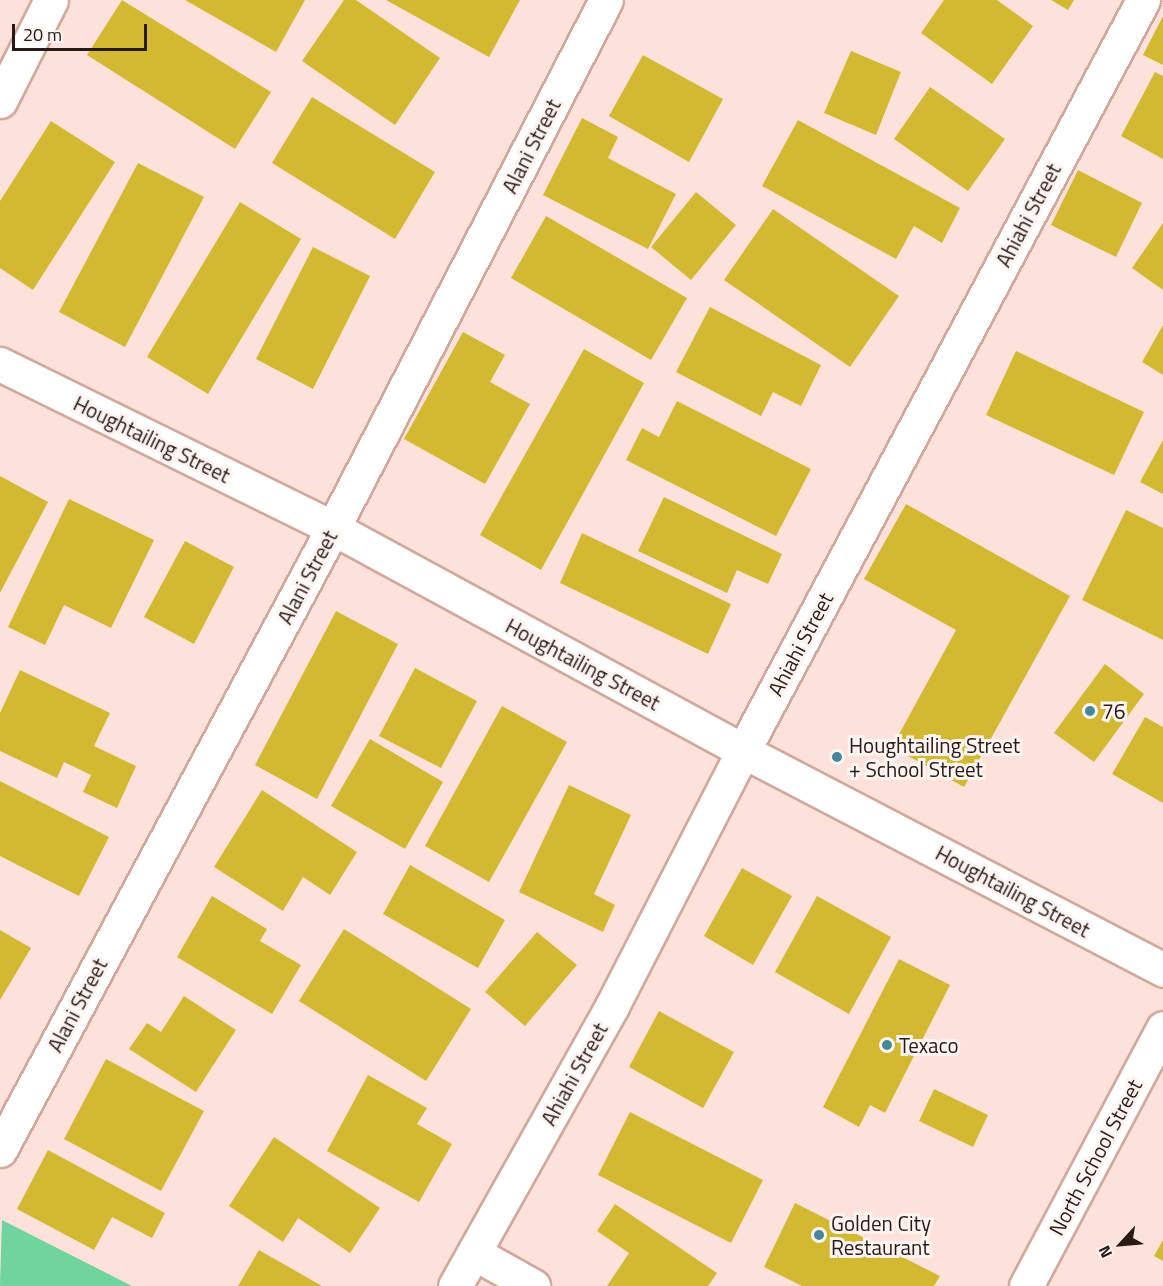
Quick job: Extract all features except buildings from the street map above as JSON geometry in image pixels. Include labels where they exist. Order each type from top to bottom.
[{"type":"street","points":[[0,101],[51,0]]},
{"type":"street","name":"Alani Street","points":[[1,1147],[333,528],[606,0]]},
{"type":"street","name":"Ahiahi Street","points":[[455,1286],[612,1006],[743,751],[1143,0]]},
{"type":"street","name":"Houghtailing Street","points":[[0,364],[333,528],[743,751],[1163,970]]},
{"type":"street","name":"North School Street","points":[[1026,1286],[1163,1028]]},
{"type":"street","points":[[474,1254],[533,1286]]},
{"type":"green space","points":[[2,1220],[132,1286],[0,1286]]},
{"type":"place","name":"76","points":[[1090,711]]},
{"type":"place","name":"Houghtailing Street + School Street","points":[[837,757]]},
{"type":"place","name":"Texaco","points":[[887,1045]]},
{"type":"place","name":"Golden City Restaurant","points":[[819,1235]]}]
